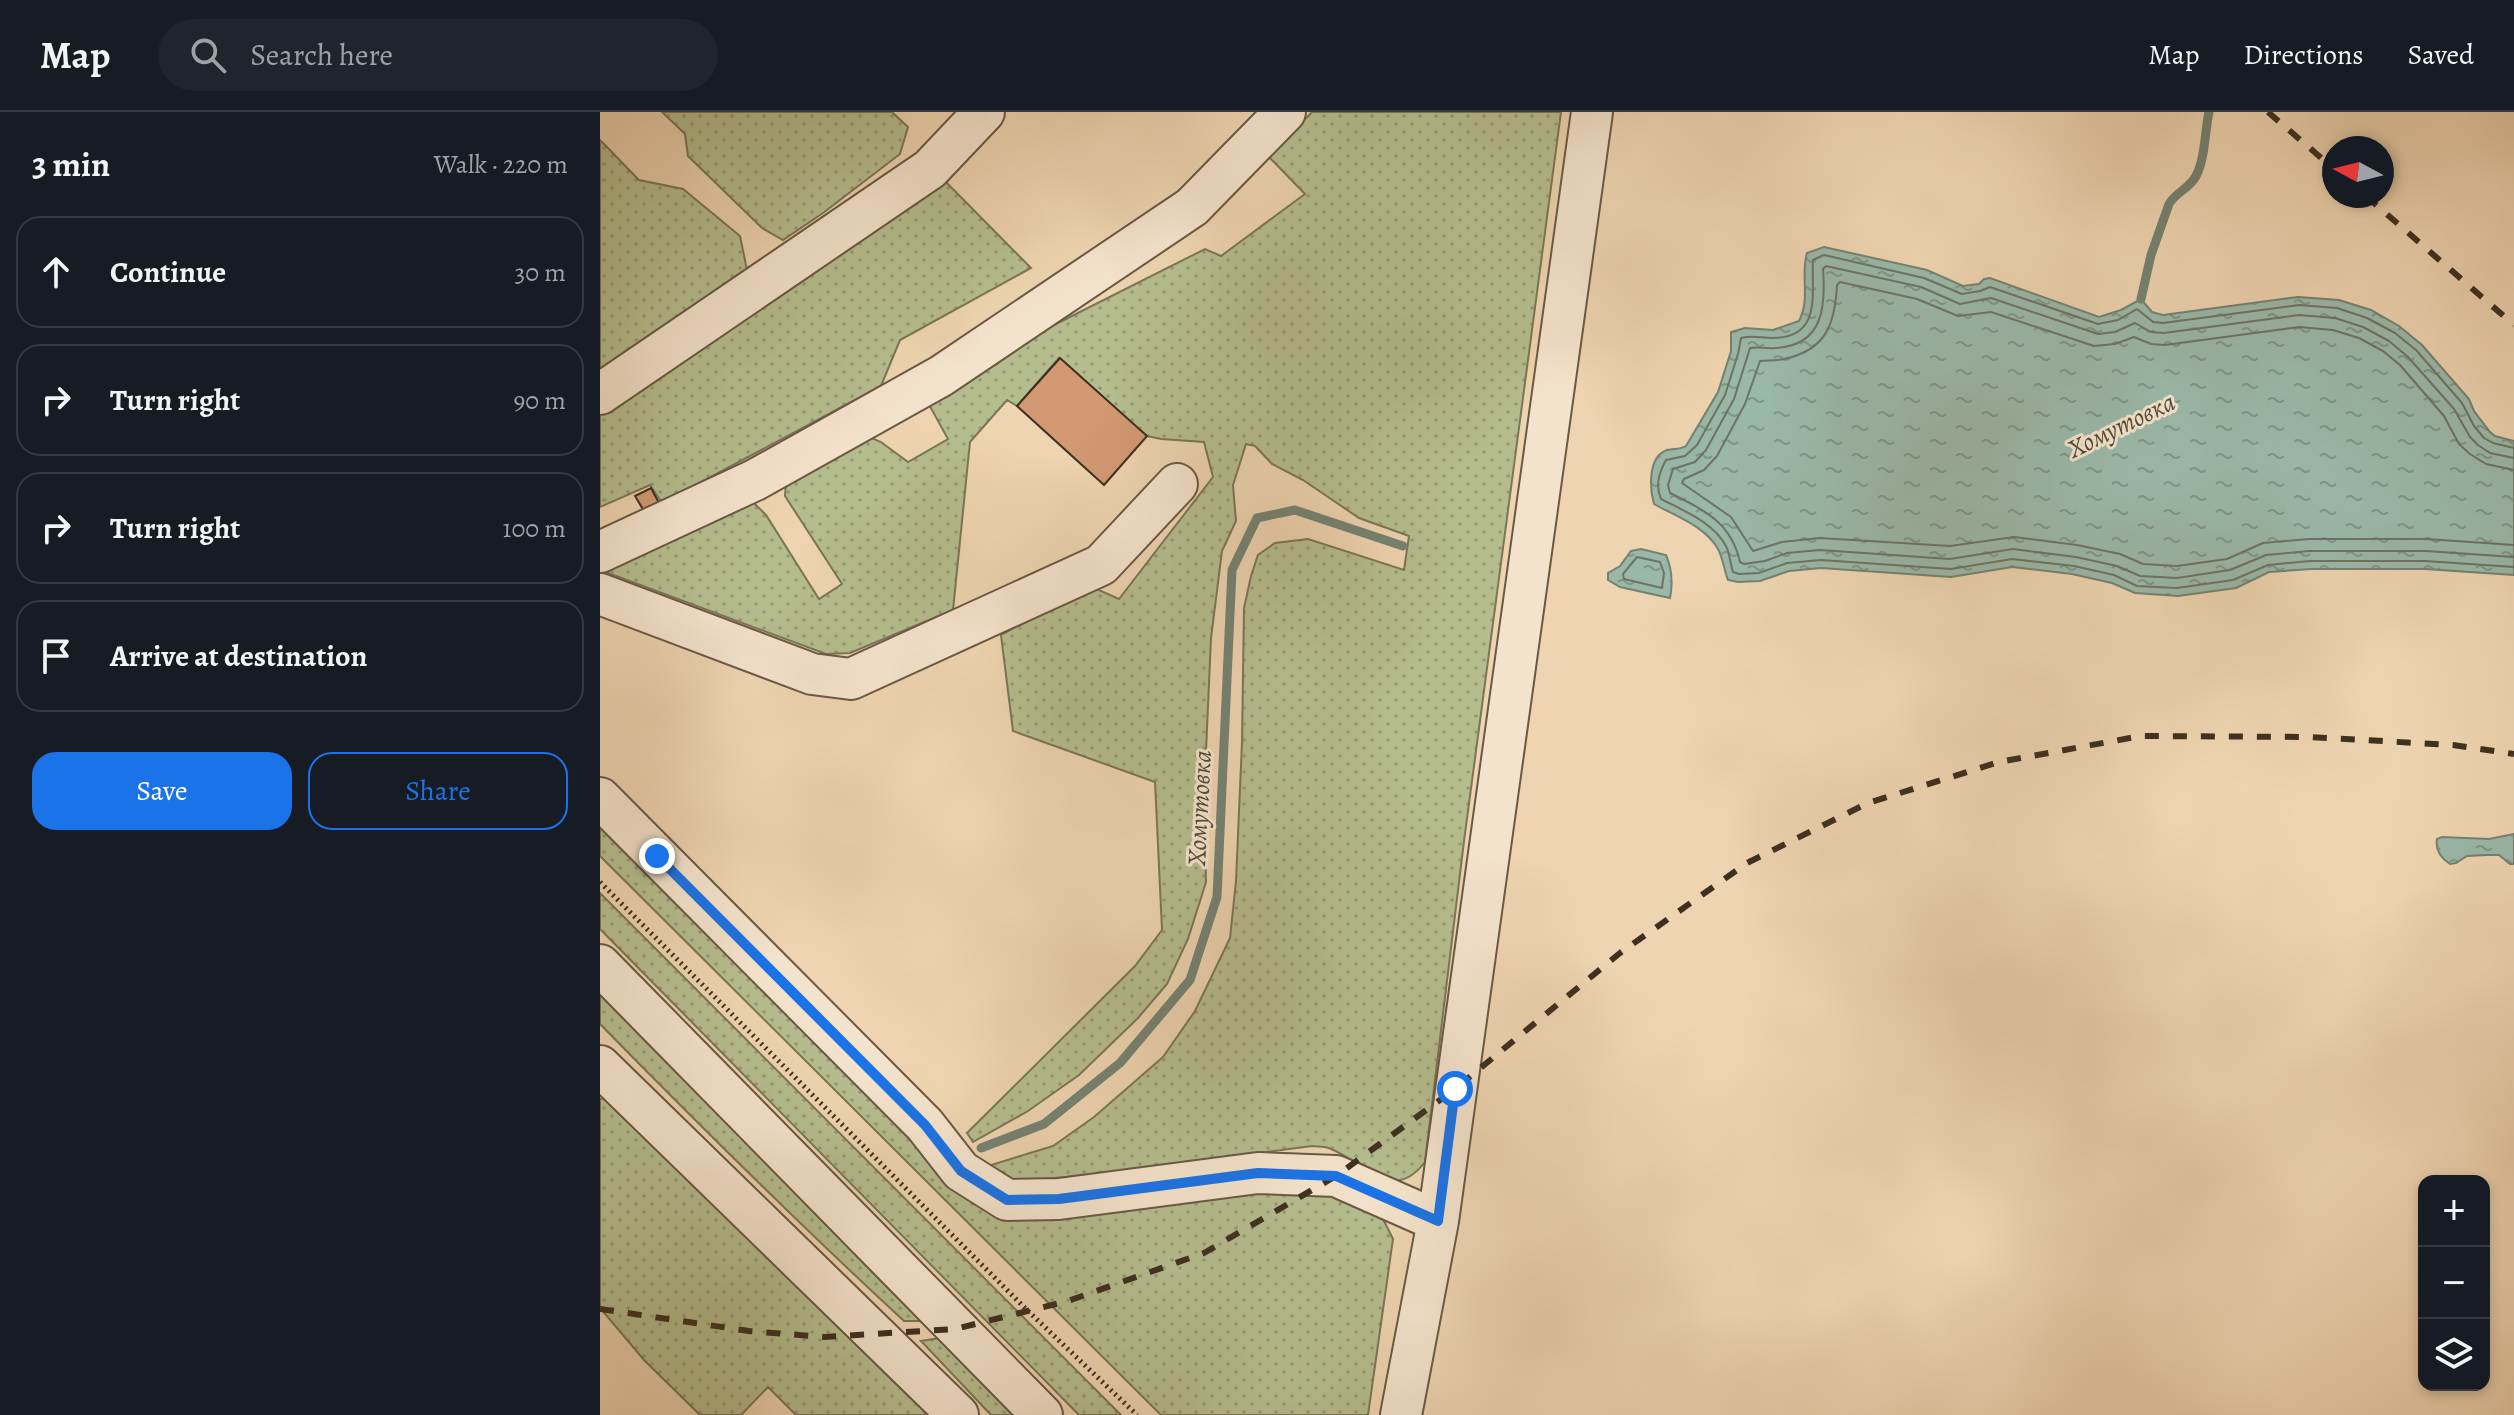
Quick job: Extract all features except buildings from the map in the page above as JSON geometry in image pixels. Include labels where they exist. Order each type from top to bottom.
[{"type":"street","points":[[600,552],[755,480],[941,376],[1192,207],[1285,112]]},
{"type":"street","points":[[1401,1415],[1438,1221],[1592,112]]},
{"type":"street","points":[[600,394],[930,169],[976,115]]},
{"type":"street","points":[[600,594],[812,674],[851,679],[1101,565],[1177,484]]},
{"type":"street","points":[[600,798],[925,1125],[961,1171],[1007,1200],[1059,1199],[1258,1173],[1336,1176],[1438,1221]]},
{"type":"street","points":[[600,965],[1042,1415]]},
{"type":"street","points":[[600,1066],[958,1415]]},
{"type":"path","points":[[600,882],[1028,1311],[1137,1415]]},
{"type":"green space","points":[[662,112],[892,112],[908,127],[900,154],[783,240],[762,228],[688,156],[685,134]]},
{"type":"green space","points":[[1312,112],[1561,112],[1464,841],[1425,1162],[1401,1180],[1389,1180],[1331,1149],[1312,1146],[1102,1174],[1002,1182],[981,1168],[1053,1146],[1094,1117],[1163,1057],[1195,1011],[1230,938],[1236,881],[1242,742],[1244,608],[1258,555],[1275,543],[1308,539],[1404,570],[1409,536],[1359,518],[1303,480],[1272,464],[1255,446],[1246,444],[1233,485],[1236,521],[1222,551],[1211,638],[1204,797],[1206,882],[1188,939],[1167,984],[1138,1018],[1079,1075],[1028,1111],[973,1142],[967,1133],[1135,966],[1162,930],[1155,782],[1013,731],[1001,635],[1090,586],[1119,599],[1213,477],[1204,442],[1147,436],[1059,358],[1017,406],[1007,400],[970,442],[953,610],[850,653],[826,654],[600,570],[740,498],[755,504],[766,515],[819,599],[842,584],[785,496],[786,481],[858,432],[881,442],[908,462],[948,439],[926,399],[1048,328],[1205,249],[1221,256],[1305,194],[1268,156]]},
{"type":"green space","points":[[600,140],[639,180],[683,189],[740,236],[747,270],[600,374]]},
{"type":"green space","points":[[939,175],[1031,268],[900,340],[881,386],[662,503],[650,485],[600,507],[600,408]]},
{"type":"green space","points":[[600,821],[939,1158],[961,1192],[1282,1186],[1350,1199],[1383,1219],[1393,1239],[1368,1415],[1161,1415],[600,856]]},
{"type":"green space","points":[[600,893],[1121,1415],[1079,1415],[600,929]]},
{"type":"green space","points":[[600,994],[926,1321],[904,1321],[675,1100],[600,1024]]},
{"type":"green space","points":[[612,1098],[932,1415],[796,1415],[768,1387],[741,1415],[700,1415],[644,1360],[600,1308],[600,1099]]},
{"type":"green space","points":[[946,1337],[1023,1415],[991,1415],[921,1341]]},
{"type":"water","points":[[1824,247],[1927,270],[1963,286],[1979,284],[1990,278],[2099,317],[2141,299],[2152,312],[2163,315],[2298,297],[2339,300],[2371,310],[2399,326],[2422,345],[2469,399],[2490,432],[2514,441],[2514,575],[2425,569],[2311,569],[2269,572],[2236,588],[2178,596],[2135,593],[2112,583],[2072,574],[2012,567],[1951,577],[1821,568],[1789,571],[1760,581],[1728,580],[1720,553],[1712,541],[1689,522],[1654,504],[1651,483],[1653,466],[1667,450],[1686,446],[1718,392],[1731,351],[1731,332],[1745,328],[1773,330],[1799,321],[1804,304],[1807,253]]},
{"type":"water","points":[[1641,549],[1666,555],[1671,576],[1670,598],[1620,587],[1608,580],[1608,573],[1620,566],[1631,551]]},
{"type":"water","points":[[2514,834],[2514,864],[2499,855],[2486,855],[2467,856],[2450,864],[2437,847],[2437,839],[2442,837],[2489,839]]},
{"type":"waterway","points":[[2141,299],[2151,255],[2169,204],[2193,180],[2199,169],[2209,112]]},
{"type":"waterway","name":"Хомутовка","points":[[981,1148],[1044,1124],[1120,1063],[1190,980],[1217,897],[1232,570],[1257,518],[1295,510],[1403,546]]},
{"type":"railway","points":[[2268,112],[2322,159]]},
{"type":"railway","points":[[2380,208],[2514,325]]},
{"type":"railway","points":[[600,1309],[749,1331],[824,1337],[955,1329],[1068,1301],[1204,1253],[1336,1176],[1455,1089],[1620,953],[1747,863],[1868,803],[1999,762],[2141,736],[2309,737],[2453,745],[2514,754]]},
{"type":"route","points":[[657,856],[925,1125],[961,1171],[1007,1200],[1059,1199],[1258,1173],[1336,1176],[1438,1221],[1455,1089]]}]
